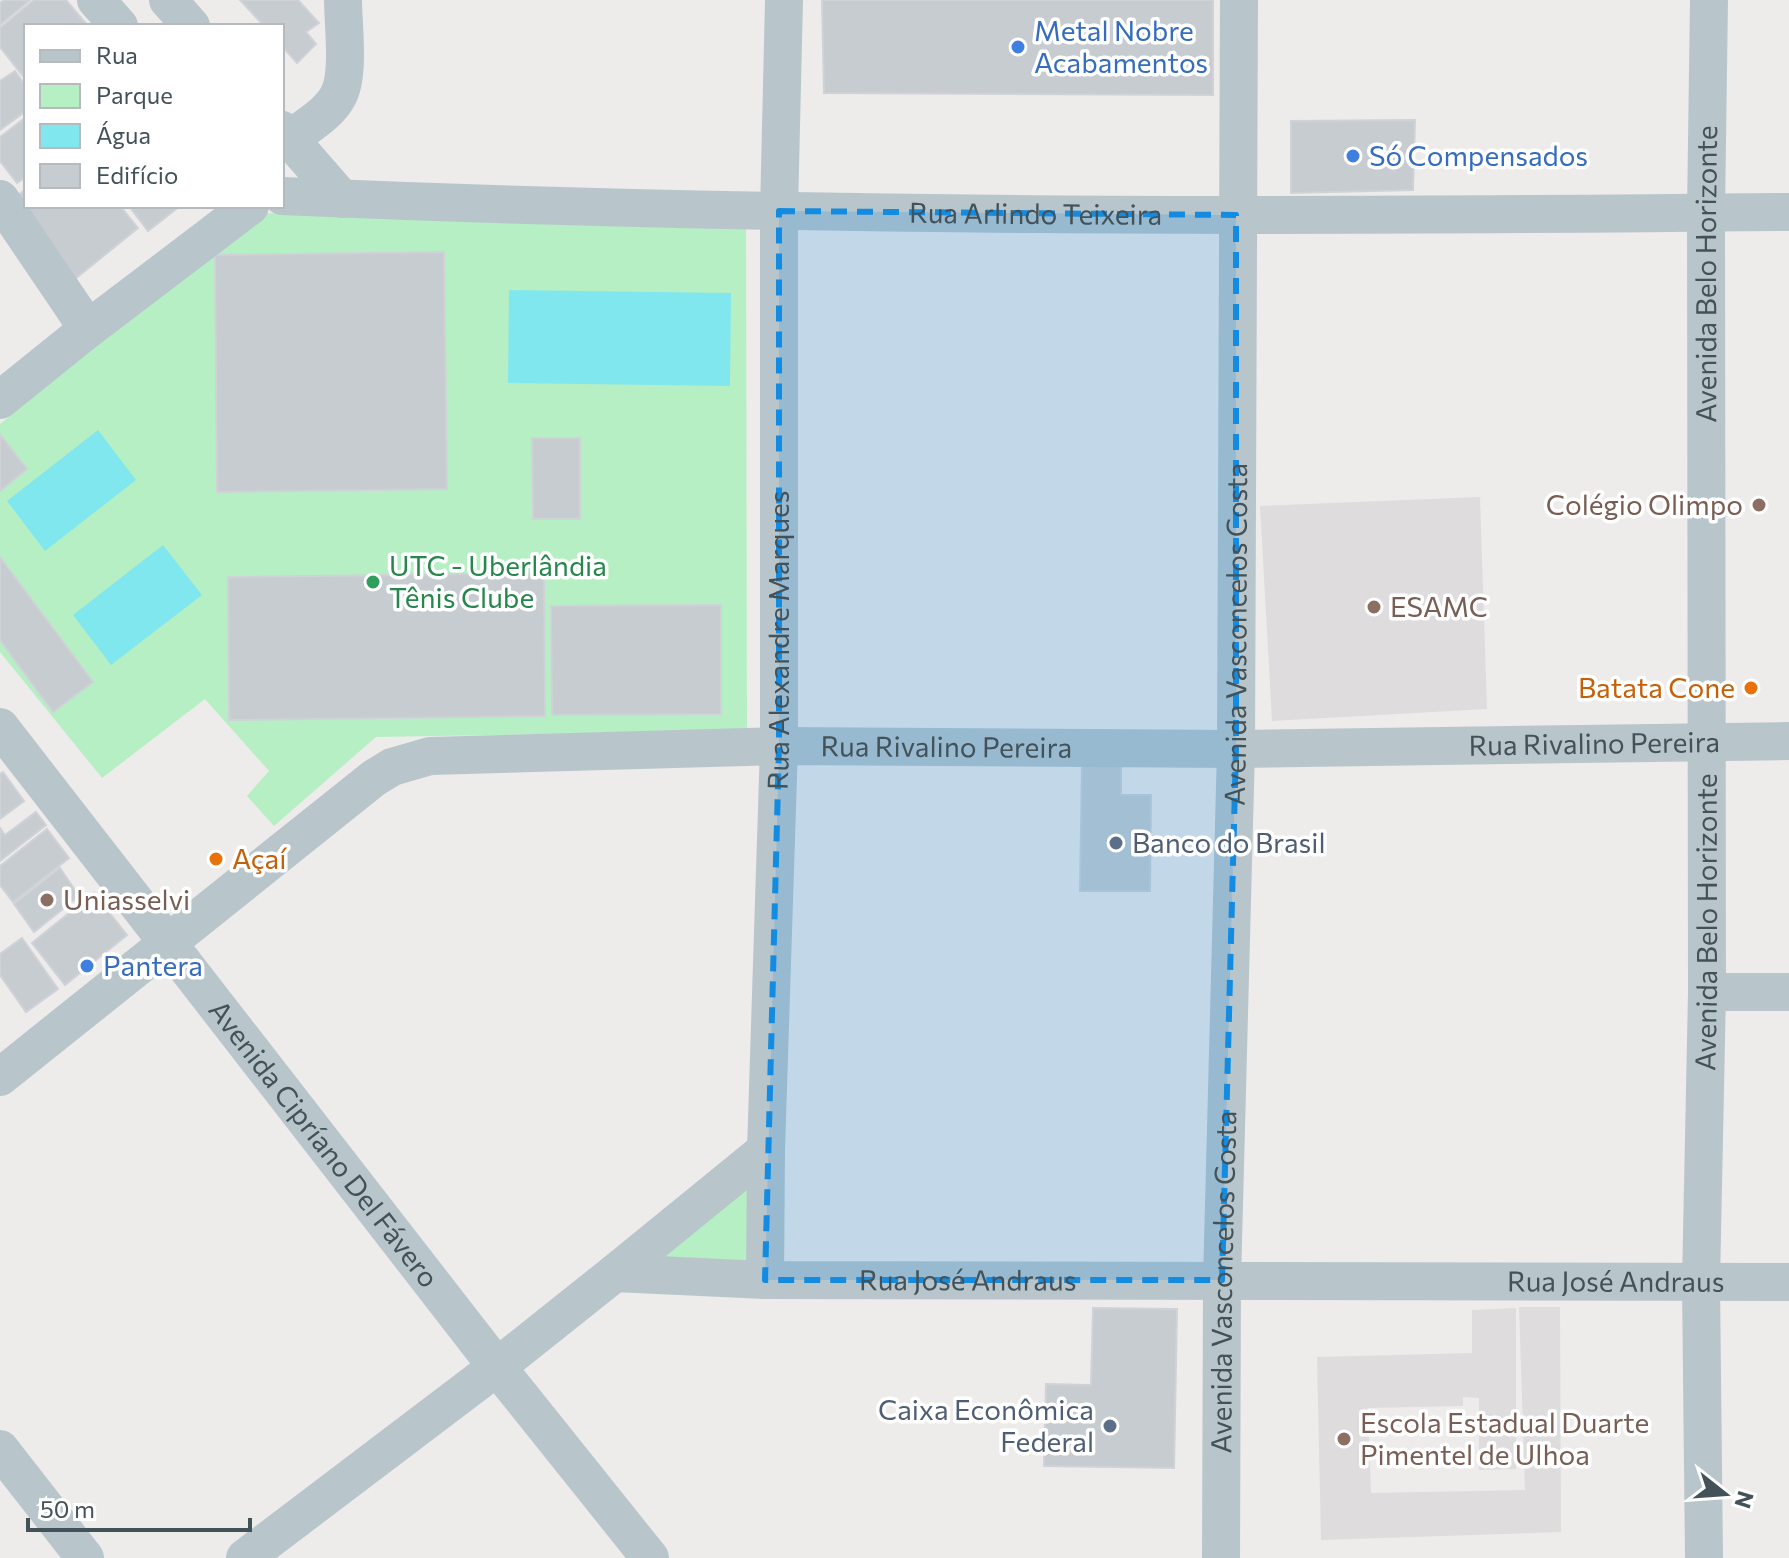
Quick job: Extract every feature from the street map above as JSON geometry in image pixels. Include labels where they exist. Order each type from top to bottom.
[{"type":"street","points":[[96,0],[117,24]]},
{"type":"street","points":[[168,0],[189,24]]},
{"type":"street","points":[[342,199],[286,134],[329,107],[339,96],[344,79],[343,0]]},
{"type":"street","name":"Rua Alexandre Marques","points":[[765,1280],[766,1150],[779,746],[779,211],[784,0]]},
{"type":"street","name":"Avenida Vasconcelos Costa","points":[[1221,1558],[1222,1280],[1236,749],[1239,0]]},
{"type":"street","name":"Avenida Belo Horizonte","points":[[1704,1558],[1701,1283],[1707,992],[1706,212],[1709,0]]},
{"type":"street","name":"Rua Arlindo Teixeira","points":[[284,196],[779,211],[1236,215],[1789,212]]},
{"type":"street","points":[[0,199],[88,329]]},
{"type":"street","points":[[0,400],[247,208]]},
{"type":"street","name":"Avenida Cipríano Del Fávero","points":[[0,727],[497,1367],[650,1558]]},
{"type":"street","name":"Rua Rivalino Pereira","points":[[0,1077],[374,778],[411,760],[453,755],[779,746],[1236,749],[1789,741]]},
{"type":"street","points":[[1707,992],[1789,992]]},
{"type":"street","points":[[245,1558],[497,1367],[766,1150]]},
{"type":"street","name":"Rua José Andraus","points":[[615,1273],[765,1280],[1789,1282]]},
{"type":"street","points":[[0,1449],[85,1558]]},
{"type":"highlighted area","points":[[779,211],[1236,215],[1236,749],[1222,1280],[765,1280],[779,746]]},
{"type":"shaded area","name":"ESAMC","points":[[1480,497],[1487,709],[1272,721],[1260,506]]},
{"type":"shaded area","name":"Escola Estadual Duarte Pimentel de Ulhoa","points":[[1519,1307],[1560,1307],[1561,1532],[1321,1540],[1317,1357],[1472,1353],[1472,1310],[1516,1308],[1516,1469],[1479,1470],[1479,1398],[1463,1397],[1463,1406],[1368,1408],[1371,1493],[1525,1490]]},
{"type":"green space","name":"UTC - Uberlândia Tênis Clube","points":[[258,213],[746,223],[747,731],[376,737],[274,826],[247,796],[269,771],[205,699],[102,778],[0,652],[0,424]]},
{"type":"green space","points":[[756,1168],[753,1278],[638,1259]]},
{"type":"water","points":[[509,290],[731,293],[730,386],[508,383]]},
{"type":"water","points":[[98,430],[136,480],[45,551],[7,501]]},
{"type":"water","points":[[163,545],[202,595],[111,665],[73,615]]},
{"type":"building","points":[[4,0],[30,0],[0,25],[0,3]]},
{"type":"building","points":[[34,0],[66,0],[86,24],[24,24],[24,77],[0,47],[0,28]]},
{"type":"building","points":[[240,0],[298,0],[319,23],[306,32],[316,44],[297,63],[284,48],[284,24],[262,24]]},
{"type":"building","name":"Metal Nobre Acabamentos","points":[[822,0],[1213,0],[1213,95],[824,93]]},
{"type":"building","points":[[15,71],[24,83],[24,112],[0,130],[0,81]]},
{"type":"building","points":[[24,119],[24,178],[17,183],[0,161],[0,137]]},
{"type":"building","name":"Só Compensados","points":[[1415,120],[1413,190],[1291,193],[1291,121]]},
{"type":"building","points":[[24,191],[24,208],[122,208],[138,228],[70,283],[12,200]]},
{"type":"building","points":[[131,208],[177,208],[148,231]]},
{"type":"building","points":[[444,252],[447,489],[217,492],[215,255]]},
{"type":"building","points":[[0,434],[27,469],[0,491]]},
{"type":"building","points":[[532,438],[580,438],[580,519],[533,519]]},
{"type":"building","points":[[0,557],[93,682],[53,712],[0,640]]},
{"type":"building","points":[[544,573],[545,716],[229,720],[228,577]]},
{"type":"building","points":[[721,605],[721,714],[552,715],[551,606]]},
{"type":"building","name":"Banco do Brasil","points":[[1082,765],[1121,766],[1121,795],[1151,795],[1150,891],[1080,891]]},
{"type":"building","points":[[3,772],[24,801],[0,819],[0,774]]},
{"type":"building","points":[[36,812],[46,825],[0,861],[0,828],[5,835]]},
{"type":"building","points":[[47,829],[69,858],[13,902],[0,885],[0,866]]},
{"type":"building","name":"Uniasselvi","points":[[60,868],[79,896],[34,932],[14,904]]},
{"type":"building","points":[[94,893],[127,935],[65,985],[32,943]]},
{"type":"building","points":[[22,938],[58,989],[26,1012],[0,975],[0,954]]},
{"type":"building","name":"Caixa Econômica Federal","points":[[1093,1308],[1177,1309],[1174,1468],[1044,1466],[1046,1384],[1091,1385]]},
{"type":"place","name":"Metal Nobre Acabamentos","points":[[1018,47]]},
{"type":"place","name":"Só Compensados","points":[[1353,156]]},
{"type":"place","name":"Colégio Olimpo","points":[[1759,505]]},
{"type":"place","name":"UTC - Uberlândia Tênis Clube","points":[[373,582]]},
{"type":"place","name":"ESAMC","points":[[1374,607]]},
{"type":"place","name":"Batata Cone","points":[[1751,688]]},
{"type":"place","name":"Banco do Brasil","points":[[1116,843]]},
{"type":"place","name":"Açaí","points":[[216,859]]},
{"type":"place","name":"Uniasselvi","points":[[47,900]]},
{"type":"place","name":"Pantera","points":[[87,966]]},
{"type":"place","name":"Caixa Econômica Federal","points":[[1110,1426]]},
{"type":"place","name":"Escola Estadual Duarte Pimentel de Ulhoa","points":[[1344,1439]]}]
